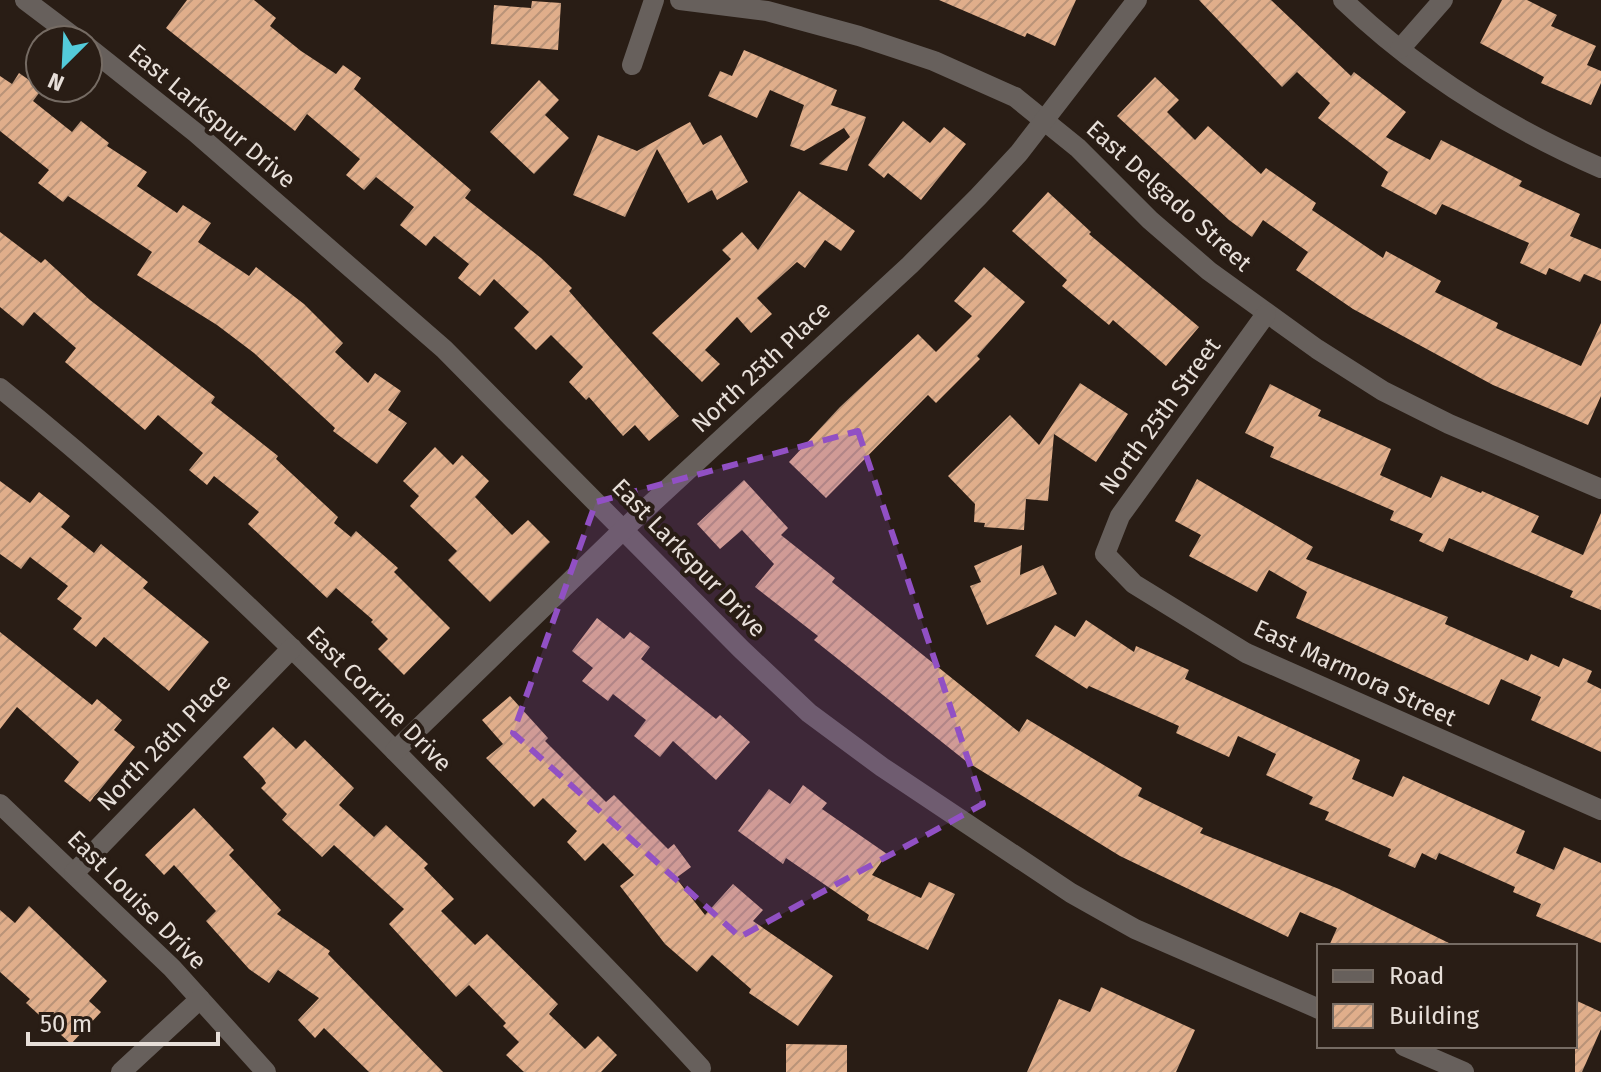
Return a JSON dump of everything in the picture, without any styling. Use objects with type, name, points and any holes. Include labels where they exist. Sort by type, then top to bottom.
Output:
[{"type":"street","points":[[25,0],[57,24]]},
{"type":"street","points":[[632,65],[654,0]]},
{"type":"street","name":"East Delgado Street","points":[[680,0],[767,11],[934,61],[1015,97],[1078,148],[1150,220],[1266,314],[1383,391],[1449,424],[1601,489]]},
{"type":"street","name":"North 25th Place","points":[[395,751],[625,528],[910,265],[978,197],[1044,121],[1137,0]]},
{"type":"street","points":[[1343,0],[1400,49],[1454,89],[1527,132],[1601,168]]},
{"type":"street","points":[[1400,49],[1443,0]]},
{"type":"street","name":"East Larkspur Drive","points":[[104,60],[196,133],[444,349],[625,528],[741,649],[809,713],[882,767],[1071,893],[1125,924],[1317,1008]]},
{"type":"street","name":"North 25th Street","points":[[1105,554],[1120,516],[1266,314]]},
{"type":"street","name":"East Corrine Drive","points":[[0,388],[87,457],[200,558],[395,751],[701,1068]]},
{"type":"street","name":"East Marmora Street","points":[[1105,554],[1134,584],[1246,653],[1601,810]]},
{"type":"street","name":"North 26th Place","points":[[74,873],[292,648]]},
{"type":"street","name":"East Louise Drive","points":[[0,804],[200,999],[266,1072]]},
{"type":"street","points":[[121,1072],[200,999]]},
{"type":"street","points":[[1409,1048],[1464,1072]]},
{"type":"highlighted area","points":[[858,431],[983,804],[740,937],[513,733],[596,502]]},
{"type":"building","points":[[187,0],[254,0],[276,18],[270,26],[301,51],[336,74],[343,65],[361,78],[354,89],[471,190],[465,198],[541,258],[572,288],[569,291],[679,416],[649,441],[635,425],[623,436],[589,397],[586,400],[569,382],[583,367],[551,335],[536,350],[514,328],[529,312],[494,279],[480,296],[458,278],[469,264],[434,236],[426,246],[400,225],[414,207],[376,177],[364,190],[346,175],[360,159],[307,114],[295,131],[166,28]]},
{"type":"building","points":[[939,0],[1076,0],[1055,46],[1027,33],[1025,37]]},
{"type":"building","points":[[1199,0],[1271,0],[1351,76],[1354,72],[1406,112],[1386,137],[1430,160],[1441,140],[1522,181],[1519,186],[1580,214],[1570,236],[1601,249],[1601,281],[1584,274],[1580,282],[1549,268],[1546,275],[1520,263],[1529,243],[1442,204],[1436,215],[1381,186],[1388,172],[1318,118],[1330,103],[1297,72],[1282,87]]},
{"type":"building","points":[[1502,0],[1527,0],[1557,15],[1551,26],[1596,46],[1587,65],[1601,71],[1601,83],[1591,105],[1541,83],[1544,77],[1480,43]]},
{"type":"building","points":[[532,1],[561,3],[558,50],[491,44],[494,5],[531,8]]},
{"type":"building","points":[[744,50],[837,90],[831,105],[866,117],[847,171],[819,164],[850,137],[844,128],[804,151],[790,146],[804,105],[770,90],[757,118],[708,96],[720,71],[732,76]]},
{"type":"building","points":[[19,73],[24,76],[24,104],[37,104],[72,132],[81,121],[109,143],[107,146],[147,172],[137,186],[177,213],[183,205],[211,223],[198,242],[249,276],[256,267],[304,304],[343,343],[335,352],[368,383],[375,373],[401,391],[388,410],[407,423],[377,464],[333,431],[335,428],[254,353],[217,325],[137,275],[152,252],[68,196],[63,202],[38,183],[49,170],[0,131],[0,76],[12,84]]},
{"type":"building","points":[[1155,77],[1179,100],[1167,112],[1195,140],[1208,126],[1261,174],[1266,168],[1316,203],[1312,210],[1383,258],[1386,251],[1441,281],[1435,292],[1498,323],[1496,328],[1581,366],[1601,323],[1601,396],[1588,425],[1493,385],[1353,309],[1296,270],[1308,252],[1263,220],[1252,237],[1229,220],[1117,116]]},
{"type":"building","points":[[539,80],[559,100],[545,115],[569,138],[534,174],[490,132]]},
{"type":"building","points":[[903,121],[930,143],[944,127],[966,144],[921,200],[888,173],[884,178],[868,165]]},
{"type":"building","points":[[690,122],[703,145],[721,135],[748,182],[717,200],[712,190],[688,203],[657,149],[625,217],[573,195],[598,135],[637,151]]},
{"type":"building","points":[[799,191],[855,231],[841,251],[825,240],[805,268],[797,262],[757,298],[772,314],[751,333],[737,317],[705,350],[720,364],[702,382],[652,333],[731,259],[722,250],[742,232],[758,250]]},
{"type":"building","points":[[1048,192],[1091,232],[1089,234],[1199,327],[1166,366],[1113,320],[1109,325],[1062,286],[1067,280],[1012,231]]},
{"type":"building","points":[[0,232],[41,263],[45,259],[90,300],[215,397],[211,403],[278,456],[276,459],[338,517],[334,523],[351,537],[356,531],[398,568],[394,572],[450,628],[404,675],[378,649],[388,639],[371,622],[373,620],[336,588],[327,598],[248,524],[259,512],[214,476],[207,485],[189,470],[203,453],[158,415],[145,430],[65,362],[76,348],[34,312],[23,326],[0,307]]},
{"type":"building","points":[[984,267],[1025,302],[977,356],[980,359],[936,403],[928,395],[826,498],[789,462],[840,407],[918,334],[936,352],[972,316],[954,301]]},
{"type":"building","points":[[1080,383],[1128,414],[1096,462],[1054,434],[1048,501],[1026,499],[1024,530],[984,527],[985,523],[974,522],[975,504],[948,476],[1010,415],[1039,445]]},
{"type":"building","points":[[1270,384],[1321,410],[1318,416],[1391,449],[1380,475],[1431,498],[1441,476],[1482,491],[1539,516],[1531,532],[1583,555],[1601,513],[1601,610],[1570,597],[1573,591],[1449,538],[1443,552],[1419,541],[1423,534],[1390,520],[1394,511],[1270,457],[1274,447],[1245,433]]},
{"type":"building","points":[[435,447],[453,465],[462,455],[489,481],[475,497],[512,535],[528,520],[550,542],[490,602],[448,560],[457,551],[410,506],[419,496],[403,481]]},
{"type":"building","points":[[1197,479],[1313,547],[1306,559],[1448,617],[1445,624],[1528,661],[1531,654],[1559,667],[1563,658],[1592,671],[1587,682],[1601,689],[1601,752],[1531,720],[1541,697],[1501,679],[1489,705],[1296,618],[1307,592],[1269,570],[1257,592],[1189,556],[1201,535],[1175,521]]},
{"type":"building","points":[[744,480],[788,528],[781,535],[835,578],[832,582],[1019,732],[1027,719],[1142,788],[1138,796],[1203,828],[1200,833],[1339,889],[1451,944],[1330,944],[1337,928],[1300,912],[1288,937],[1120,856],[967,762],[814,640],[818,636],[755,587],[774,564],[742,530],[720,549],[697,524]]},
{"type":"building","points":[[0,481],[30,503],[39,492],[70,516],[61,527],[94,553],[101,544],[148,582],[143,588],[209,642],[169,691],[104,637],[96,647],[73,629],[82,618],[57,599],[68,586],[30,557],[21,569],[0,554]]},
{"type":"building","points":[[1022,545],[1020,575],[1043,565],[1057,594],[987,625],[970,586],[981,582],[974,566]]},
{"type":"building","points":[[597,618],[624,639],[630,632],[650,647],[641,659],[716,719],[720,715],[750,742],[716,780],[673,741],[660,757],[634,736],[646,720],[613,694],[608,701],[582,681],[593,668],[572,651]]},
{"type":"building","points":[[1086,620],[1134,652],[1136,646],[1189,670],[1185,679],[1360,760],[1352,779],[1393,797],[1403,776],[1525,831],[1516,853],[1554,870],[1564,847],[1601,863],[1601,943],[1536,916],[1541,904],[1513,892],[1515,887],[1439,853],[1436,860],[1422,853],[1415,868],[1388,856],[1391,849],[1325,820],[1329,812],[1309,804],[1313,797],[1266,775],[1276,754],[1238,736],[1229,757],[1176,733],[1179,726],[1089,686],[1087,689],[1035,656],[1055,625],[1075,637]]},
{"type":"building","points":[[0,632],[92,705],[97,699],[122,720],[114,730],[135,747],[90,802],[64,781],[79,762],[17,707],[0,729]]},
{"type":"building","points":[[510,696],[548,738],[545,741],[606,802],[614,795],[668,849],[674,844],[691,867],[676,878],[705,915],[733,884],[763,910],[753,921],[833,976],[798,1026],[749,993],[751,989],[712,955],[697,972],[665,944],[620,886],[634,875],[603,843],[585,861],[567,842],[577,831],[543,798],[534,807],[486,758],[503,744],[482,720]]},
{"type":"building","points":[[273,727],[296,749],[305,740],[354,788],[339,805],[374,837],[386,825],[428,864],[424,868],[454,899],[441,911],[475,945],[487,934],[558,1004],[549,1014],[585,1049],[598,1036],[617,1055],[601,1072],[524,1072],[506,1055],[519,1042],[503,1026],[506,1023],[469,985],[456,997],[389,924],[404,909],[334,845],[322,857],[282,820],[287,814],[261,788],[266,783],[243,757]]},
{"type":"building","points":[[803,785],[827,803],[822,809],[887,854],[872,875],[921,898],[929,882],[955,894],[928,950],[867,920],[869,915],[786,858],[783,864],[738,831],[769,789],[790,804]]},
{"type":"building","points":[[194,808],[234,850],[229,855],[281,910],[277,914],[330,951],[328,954],[443,1072],[369,1072],[324,1028],[315,1038],[298,1020],[319,998],[278,970],[269,983],[249,969],[206,921],[216,911],[174,865],[164,875],[145,855]]},
{"type":"building","points":[[29,906],[107,981],[89,1001],[101,1012],[71,1044],[26,1003],[30,999],[0,972],[0,910],[15,923]]},
{"type":"building","points":[[1101,987],[1195,1030],[1176,1072],[1027,1072],[1059,999],[1090,1012]]},
{"type":"building","points":[[1577,1001],[1601,1012],[1601,1029],[1582,1072],[1575,1072]]},
{"type":"building","points":[[786,1044],[847,1045],[847,1072],[786,1072]]}]
